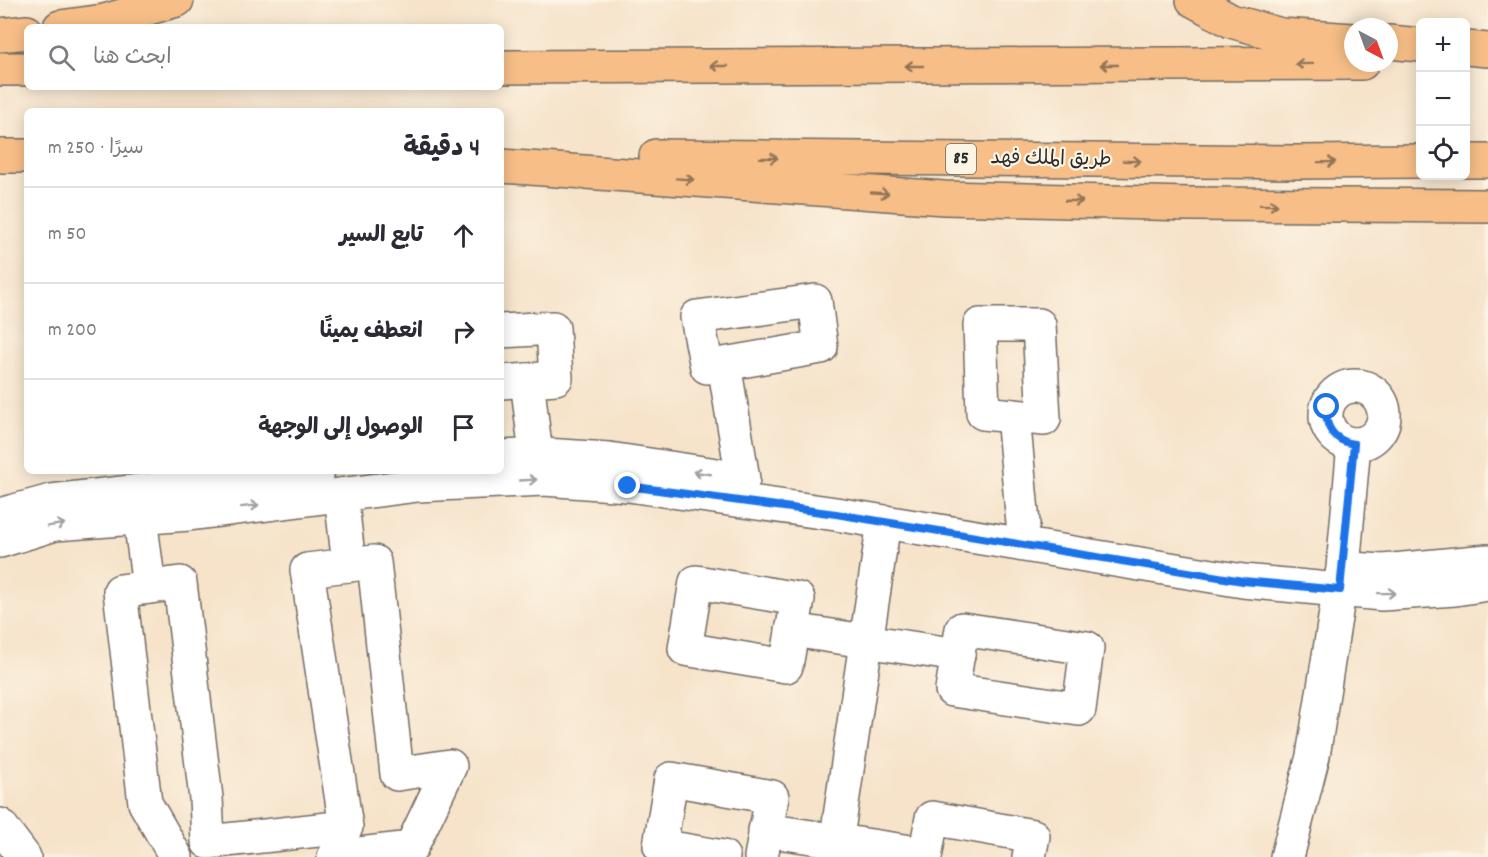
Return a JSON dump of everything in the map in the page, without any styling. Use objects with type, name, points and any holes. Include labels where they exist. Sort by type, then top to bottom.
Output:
[{"type":"highway","points":[[82,24],[104,21],[177,0]]},
{"type":"highway","points":[[1193,0],[1231,21],[1281,34],[1344,39]]},
{"type":"highway","points":[[0,35],[24,32]]},
{"type":"highway","points":[[1398,43],[1416,45]]},
{"type":"highway","points":[[1470,48],[1488,50]]},
{"type":"highway","points":[[1470,61],[1488,60]]},
{"type":"highway","points":[[1398,62],[1416,62]]},
{"type":"highway","points":[[504,67],[1344,63]]},
{"type":"highway","points":[[0,69],[24,69]]},
{"type":"highway","name":"طريق الملك فهد","points":[[504,155],[1416,161]]},
{"type":"highway","points":[[0,156],[24,156]]},
{"type":"highway","points":[[1470,161],[1488,160]]},
{"type":"highway","points":[[504,166],[944,198],[1190,204],[1488,206]]},
{"type":"street","points":[[504,331],[553,328],[556,378],[514,381],[536,455]]},
{"type":"street","points":[[724,364],[743,479]]},
{"type":"street","points":[[1013,416],[1023,523]]},
{"type":"street","points":[[1287,857],[1313,756],[1341,579],[1354,444]]},
{"type":"street","points":[[504,457],[536,455],[609,459],[743,479],[1263,561],[1341,579],[1382,594],[1455,589],[1488,584]]},
{"type":"street","points":[[0,515],[51,501],[140,493],[294,474]]},
{"type":"street","points":[[0,541],[140,493],[189,514],[418,485],[544,479],[628,486],[884,522],[1243,581],[1341,579],[1383,572],[1488,561]]},
{"type":"street","points":[[140,493],[149,587]]},
{"type":"street","points":[[341,495],[349,565]]},
{"type":"street","points":[[835,849],[884,522]]},
{"type":"street","points":[[176,857],[145,803],[120,591],[180,583],[206,798],[208,842],[346,827],[308,570],[374,562],[397,774],[450,766],[411,848],[334,857]]},
{"type":"street","points":[[792,630],[958,655]]},
{"type":"street","points":[[723,857],[660,846],[671,779],[772,797],[763,844],[925,855],[932,818],[1033,836],[1029,857]]},
{"type":"street","points":[[0,825],[24,857]]},
{"type":"route","points":[[628,486],[836,514],[1243,581],[1340,590],[1354,444],[1344,442],[1333,434],[1328,426],[1327,407]]}]
